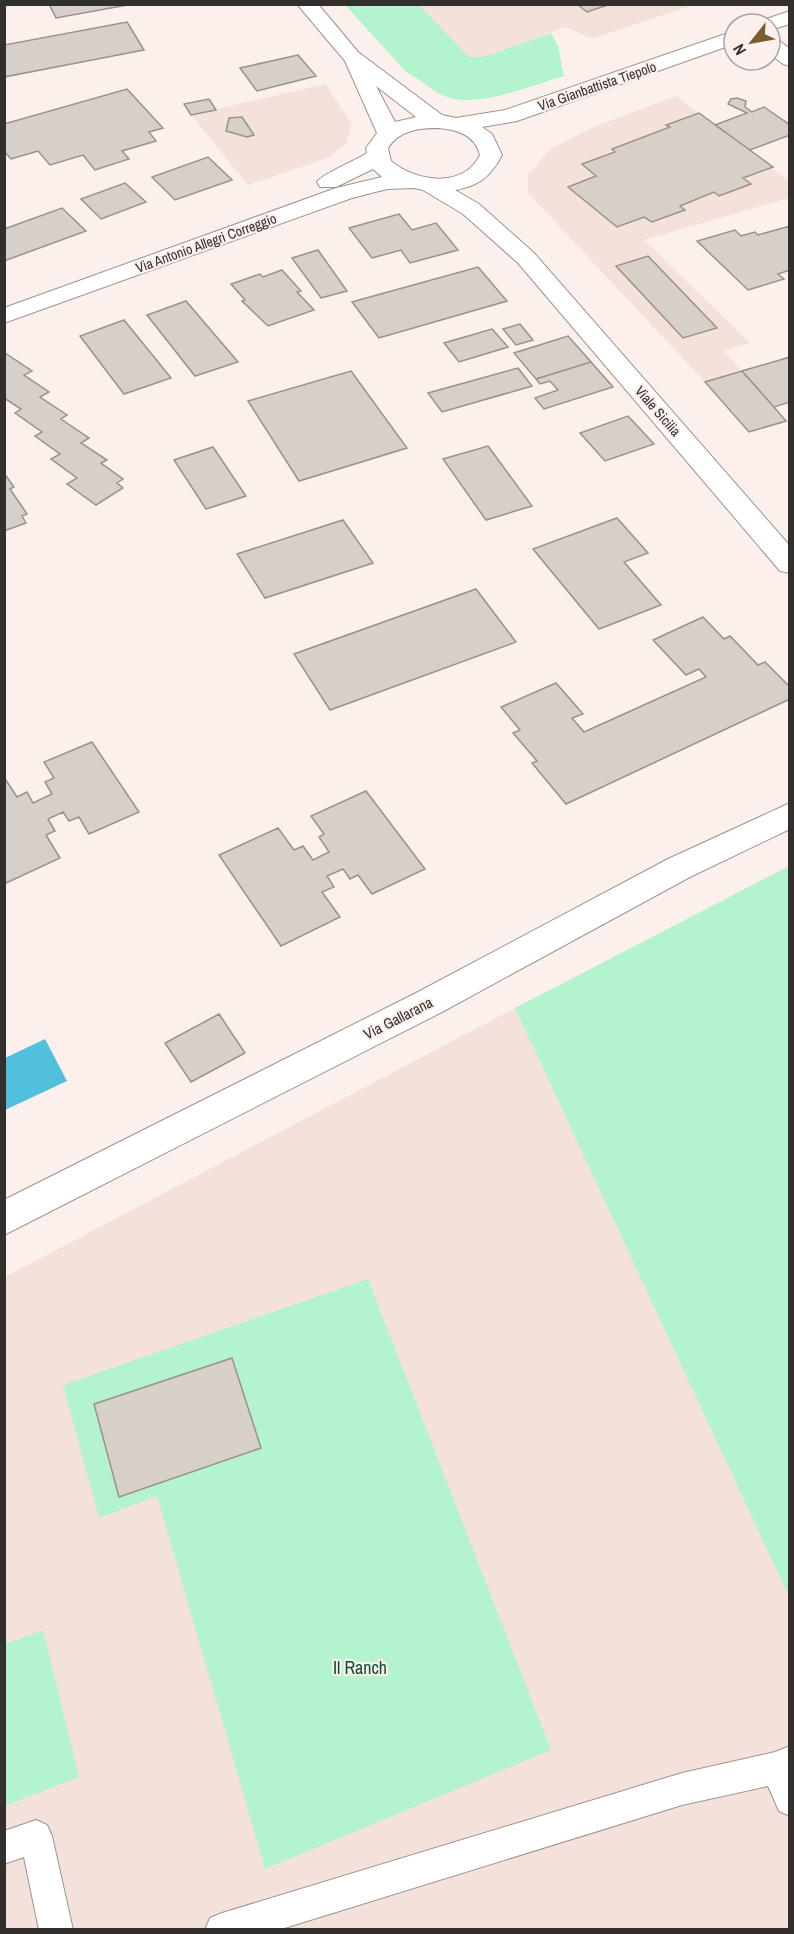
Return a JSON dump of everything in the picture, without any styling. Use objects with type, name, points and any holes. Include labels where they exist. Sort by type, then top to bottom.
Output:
[{"type":"street","points":[[308,4],[351,56],[411,104],[447,123],[471,129],[498,150]]},
{"type":"street","name":"Via Gianbattista Tiepolo","points":[[388,134],[409,124],[447,123],[509,116],[722,41]]},
{"type":"street","points":[[351,56],[364,87],[383,119],[388,134],[379,144],[377,156]]},
{"type":"street","name":"Via Gianbattista Tiepolo","points":[[421,183],[463,181],[498,150],[722,58]]},
{"type":"street","name":"Viale Sicilia","points":[[498,150],[482,180],[487,196],[526,258]]},
{"type":"street","name":"Viale Sicilia","points":[[377,156],[389,172],[421,183],[471,209],[526,258],[789,564]]},
{"type":"street","name":"Via Antonio Allegri Correggio","points":[[4,296],[334,180],[377,156]]},
{"type":"street","name":"Via Antonio Allegri Correggio","points":[[4,316],[344,192],[387,182],[421,183]]},
{"type":"street","name":"Via Gallarana","points":[[4,1219],[430,1002],[679,868],[789,815]]},
{"type":"lane","points":[[243,1926],[682,1789],[783,1765],[789,1800]]},
{"type":"lane","points":[[4,1848],[36,1836],[56,1929]]},
{"type":"shaded area","points":[[419,5],[694,5],[592,39],[566,27],[483,57],[468,57]]},
{"type":"shaded area","points":[[325,84],[352,124],[346,144],[328,158],[248,185],[191,115]]},
{"type":"shaded area","points":[[676,96],[789,181],[789,198],[644,240],[750,343],[724,351],[786,421],[749,432],[528,193],[528,175],[549,150],[591,128]]},
{"type":"shaded area","points":[[515,1008],[789,1597],[789,1929],[5,1930],[5,1277]]},
{"type":"green space","points":[[345,5],[419,5],[469,57],[483,57],[551,33],[558,46],[564,76],[486,98],[455,99],[442,95],[407,73]]},
{"type":"green space","points":[[789,866],[789,1597],[515,1008]]},
{"type":"green space","name":"Il Ranch","points":[[368,1279],[551,1750],[265,1869],[157,1496],[99,1518],[63,1385]]},
{"type":"green space","points":[[43,1630],[79,1777],[5,1806],[5,1644]]},
{"type":"water","points":[[45,1039],[67,1081],[5,1110],[5,1058]]},
{"type":"building","points":[[49,4],[133,4],[56,18]]},
{"type":"building","points":[[577,4],[611,4],[587,12]]},
{"type":"building","points":[[127,22],[144,50],[4,77],[4,45]]},
{"type":"building","points":[[298,55],[316,76],[257,91],[240,68]]},
{"type":"building","points":[[127,89],[163,128],[149,132],[156,141],[122,151],[129,159],[95,170],[83,155],[50,165],[38,151],[11,159],[4,151],[4,124]]},
{"type":"building","points":[[209,99],[216,110],[191,115],[184,104]]},
{"type":"building","points":[[731,99],[746,101],[745,107],[752,112],[764,107],[790,125],[790,135],[750,150],[715,125],[747,113],[728,104]]},
{"type":"building","points":[[699,113],[773,167],[743,178],[751,184],[719,196],[714,192],[680,206],[685,210],[652,222],[644,217],[617,227],[568,187],[596,176],[582,164],[615,152],[612,149],[670,127],[666,125]]},
{"type":"building","points":[[242,117],[254,135],[247,137],[226,131],[229,118]]},
{"type":"building","points":[[208,157],[232,180],[175,200],[152,177]]},
{"type":"building","points":[[125,183],[146,202],[101,219],[81,199]]},
{"type":"building","points":[[62,208],[86,231],[4,261],[4,229]]},
{"type":"building","points":[[399,214],[412,230],[436,223],[458,250],[410,263],[401,250],[372,258],[349,228]]},
{"type":"building","points":[[790,226],[790,270],[778,274],[784,279],[748,290],[697,241],[735,230],[741,236],[755,232],[758,235]]},
{"type":"building","points":[[318,250],[347,291],[321,298],[292,258]]},
{"type":"building","points":[[648,256],[717,328],[683,338],[616,266]]},
{"type":"building","points":[[478,267],[507,301],[379,338],[352,302]]},
{"type":"building","points":[[282,270],[301,291],[297,292],[314,310],[268,326],[242,301],[245,300],[231,284],[260,274],[263,277]]},
{"type":"building","points":[[186,301],[238,362],[195,376],[147,315]]},
{"type":"building","points":[[124,320],[171,378],[124,394],[80,336]]},
{"type":"building","points":[[520,324],[533,340],[516,345],[503,329]]},
{"type":"building","points":[[492,329],[508,347],[459,362],[444,343]]},
{"type":"building","points":[[568,336],[591,362],[536,379],[514,353]]},
{"type":"building","points":[[5,353],[32,371],[24,375],[49,392],[40,397],[67,415],[61,419],[89,438],[81,443],[107,460],[101,463],[123,479],[117,483],[123,488],[96,505],[67,484],[77,478],[51,459],[60,454],[35,436],[42,432],[15,413],[21,409],[4,398]]},
{"type":"building","points":[[790,357],[790,402],[774,407],[742,371]]},
{"type":"building","points":[[591,362],[613,387],[544,409],[535,398],[558,390],[550,381],[540,384],[536,379]]},
{"type":"building","points":[[518,368],[532,386],[442,412],[428,393]]},
{"type":"building","points":[[351,371],[407,448],[299,481],[248,401]]},
{"type":"building","points":[[742,371],[786,421],[749,432],[705,382]]},
{"type":"building","points":[[628,416],[654,444],[605,461],[580,433]]},
{"type":"building","points":[[488,446],[532,506],[486,520],[443,459]]},
{"type":"building","points":[[213,447],[246,496],[206,509],[174,460]]},
{"type":"building","points":[[4,473],[14,487],[10,489],[27,514],[22,516],[26,523],[4,531]]},
{"type":"building","points":[[617,518],[648,553],[624,562],[661,605],[599,629],[533,549]]},
{"type":"building","points":[[343,520],[373,563],[265,598],[237,554]]},
{"type":"building","points":[[476,589],[516,642],[330,710],[294,654]]},
{"type":"building","points":[[703,617],[724,639],[730,636],[758,665],[765,662],[790,687],[790,699],[566,804],[532,763],[537,761],[513,733],[520,730],[501,707],[556,683],[583,714],[572,718],[584,732],[706,677],[699,669],[686,675],[653,640]]},
{"type":"building","points":[[92,742],[139,812],[89,834],[79,817],[69,821],[63,812],[48,819],[55,831],[46,835],[60,858],[4,884],[4,777],[17,797],[27,792],[33,803],[52,794],[45,782],[54,778],[44,762]]},
{"type":"building","points":[[366,791],[425,869],[372,894],[358,875],[350,879],[343,869],[327,876],[334,887],[322,892],[340,917],[281,946],[219,855],[278,828],[294,850],[303,846],[313,860],[329,852],[319,837],[324,834],[311,816]]},
{"type":"building","points":[[219,1014],[245,1053],[191,1082],[165,1043]]},
{"type":"building","points":[[232,1358],[261,1448],[119,1497],[94,1404]]}]
